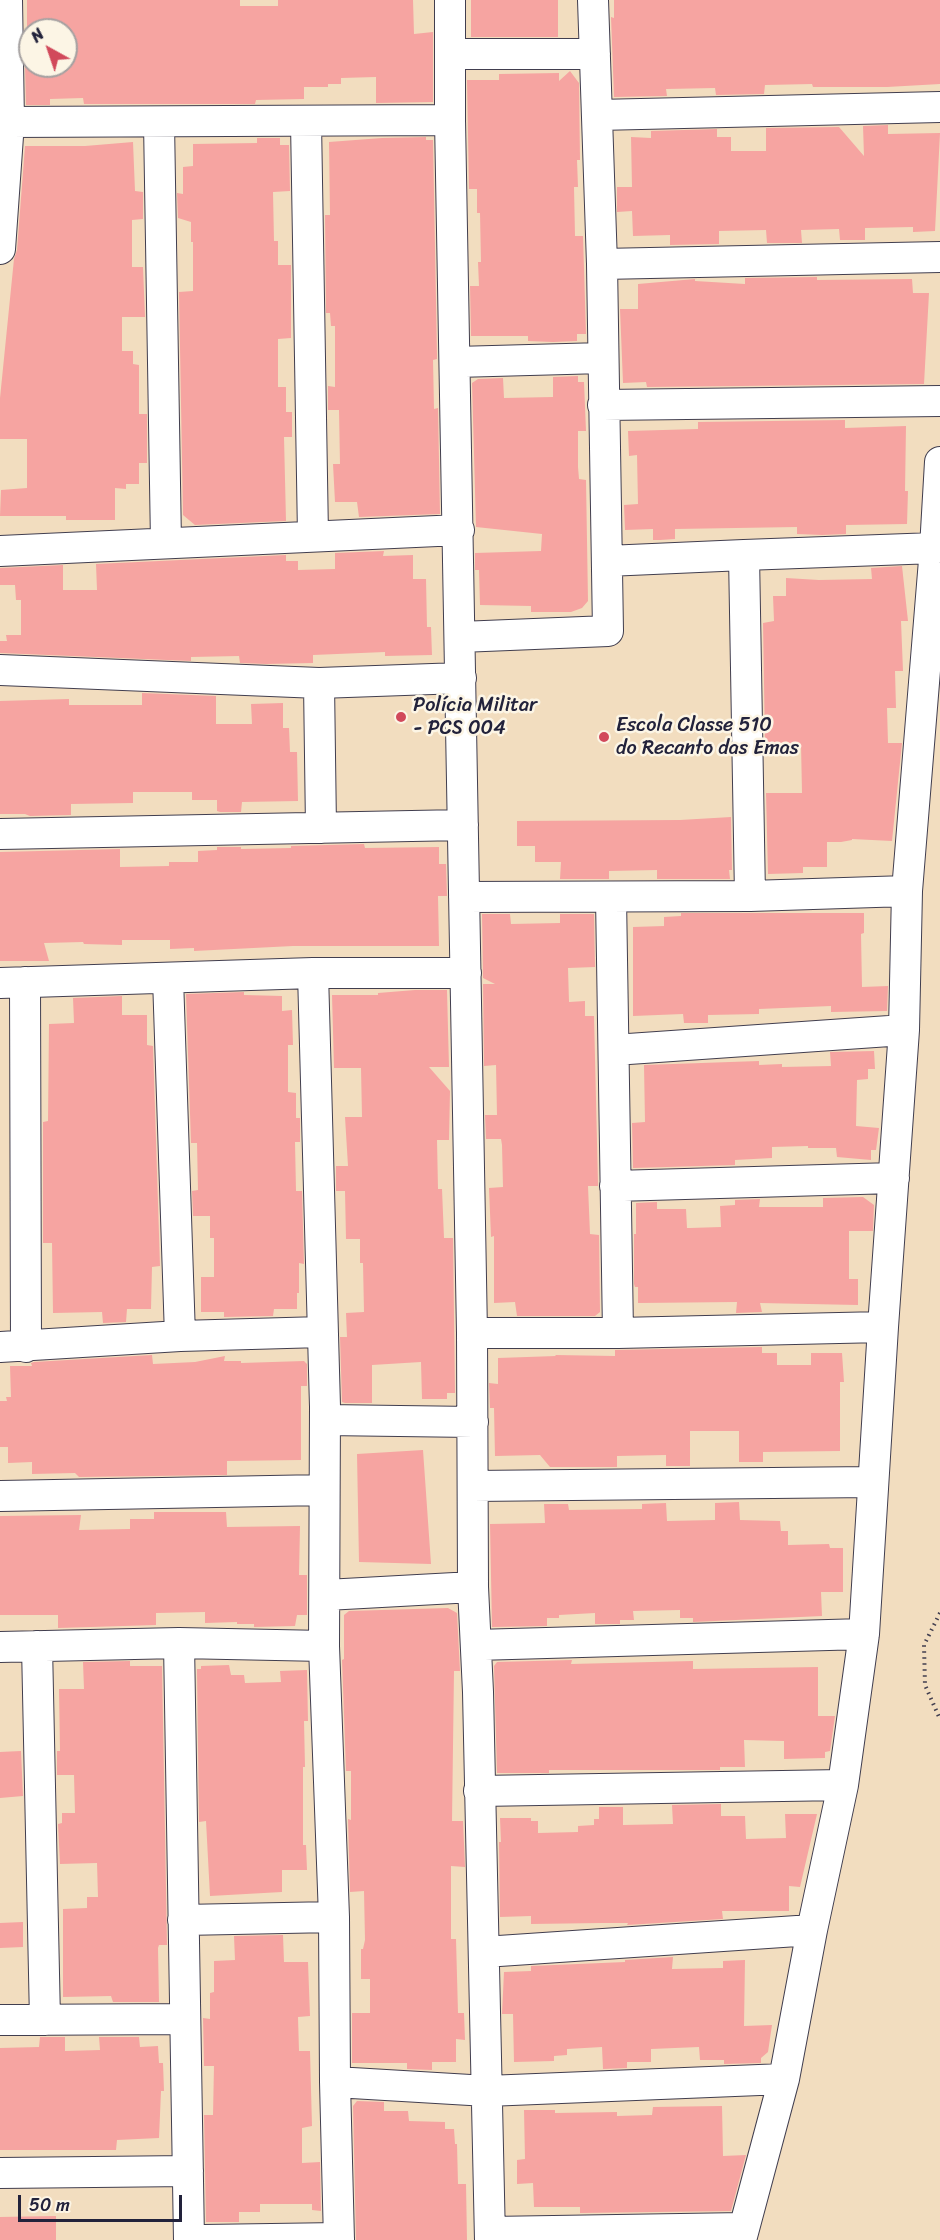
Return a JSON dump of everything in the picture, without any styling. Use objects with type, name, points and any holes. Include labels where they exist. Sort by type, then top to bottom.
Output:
[{"type":"street","points":[[0,249],[9,122],[7,0]]},
{"type":"street","points":[[450,0],[450,120],[472,1333],[473,1587],[490,2236],[742,2234],[784,2079],[812,1930],[843,1785],[864,1634],[872,1482],[904,1030],[907,891],[939,508],[940,462]]},
{"type":"street","points":[[460,638],[608,631],[602,264],[593,0]]},
{"type":"street","points":[[451,54],[595,54]]},
{"type":"street","points":[[598,115],[940,107]]},
{"type":"street","points":[[9,122],[450,120]]},
{"type":"street","points":[[159,122],[165,543]]},
{"type":"street","points":[[306,122],[313,536]]},
{"type":"street","points":[[602,264],[940,257]]},
{"type":"street","points":[[456,362],[603,358]]},
{"type":"street","points":[[603,405],[940,401]]},
{"type":"street","points":[[0,551],[459,530]]},
{"type":"street","points":[[607,561],[935,548]]},
{"type":"street","points":[[744,555],[750,896]]},
{"type":"street","points":[[0,670],[319,683],[461,678]]},
{"type":"street","points":[[319,683],[321,828]]},
{"type":"street","points":[[0,834],[464,825]]},
{"type":"street","points":[[464,897],[750,896],[907,891]]},
{"type":"street","points":[[611,897],[618,1333]]},
{"type":"street","points":[[322,1332],[180,1336],[13,1347],[12,983],[313,973],[466,972]]},
{"type":"street","points":[[204,2240],[339,2239],[333,1917],[324,1646],[326,1420],[313,973]]},
{"type":"street","points":[[168,978],[180,1336]]},
{"type":"street","points":[[614,1050],[904,1030]]},
{"type":"street","points":[[615,1186],[894,1178]]},
{"type":"street","points":[[472,1333],[618,1333],[883,1327]]},
{"type":"street","points":[[326,1420],[473,1422]]},
{"type":"street","points":[[473,1486],[872,1482]]},
{"type":"street","points":[[0,1496],[324,1490]]},
{"type":"street","points":[[326,1595],[473,1587]]},
{"type":"street","points":[[476,1646],[864,1634]]},
{"type":"street","points":[[0,1647],[179,1643],[324,1646]]},
{"type":"street","points":[[179,1643],[189,2240]]},
{"type":"street","points":[[37,1646],[45,2020]]},
{"type":"street","points":[[479,1791],[843,1785]]},
{"type":"street","points":[[183,1920],[333,1917]]},
{"type":"street","points":[[484,1952],[812,1930]]},
{"type":"street","points":[[0,2020],[185,2019]]},
{"type":"street","points":[[335,2082],[487,2091],[784,2079]]},
{"type":"street","points":[[0,2173],[188,2171]]},
{"type":"path","points":[[940,1613],[924,1645],[925,1685],[940,1719]]},
{"type":"building","points":[[27,0],[240,0],[240,6],[278,6],[278,0],[413,0],[414,34],[433,32],[433,102],[376,103],[376,77],[341,78],[341,84],[328,84],[328,87],[304,87],[304,99],[256,100],[255,104],[84,104],[83,98],[50,99],[50,105],[26,105],[25,78],[78,78],[78,18],[27,18]]},
{"type":"building","points":[[471,0],[558,0],[558,37],[471,37]]},
{"type":"building","points":[[614,0],[940,0],[940,84],[887,87],[765,85],[764,94],[716,95],[715,88],[666,89],[667,96],[614,97],[611,17],[614,18]]},
{"type":"building","points":[[570,71],[579,83],[580,160],[577,160],[578,187],[574,187],[575,236],[583,236],[586,334],[577,334],[577,341],[553,342],[528,341],[528,336],[471,336],[470,286],[479,286],[478,262],[481,262],[477,189],[469,189],[467,80],[499,80],[499,74],[559,73],[559,81]]},
{"type":"building","points":[[888,125],[888,134],[940,133],[935,231],[913,232],[913,227],[865,228],[865,240],[840,240],[839,229],[801,230],[802,243],[767,243],[766,230],[719,231],[719,244],[670,245],[670,235],[633,236],[632,211],[617,212],[617,187],[632,187],[631,137],[651,138],[651,131],[717,129],[717,137],[731,137],[731,151],[766,151],[766,128],[839,127],[864,156],[863,126]]},
{"type":"building","points":[[426,137],[426,140],[433,140],[437,359],[433,360],[434,409],[438,408],[440,514],[359,517],[357,502],[335,502],[333,464],[340,464],[339,410],[328,410],[328,386],[335,387],[335,326],[331,326],[330,313],[326,313],[325,215],[330,215],[329,142]]},
{"type":"building","points":[[257,138],[280,138],[280,145],[289,145],[290,191],[273,192],[274,241],[278,241],[278,265],[291,265],[291,338],[278,339],[278,387],[286,387],[286,412],[292,412],[292,437],[284,437],[286,521],[195,525],[183,515],[179,292],[193,291],[193,242],[191,242],[191,222],[178,218],[177,193],[183,194],[183,167],[193,166],[193,144],[257,143]]},
{"type":"building","points":[[133,142],[135,191],[143,192],[143,219],[132,220],[132,267],[143,267],[145,317],[122,317],[122,351],[133,351],[133,364],[139,365],[139,414],[147,414],[147,463],[139,463],[139,484],[126,484],[126,489],[115,488],[115,520],[66,520],[66,516],[0,516],[1,490],[27,488],[27,439],[0,439],[0,398],[14,259],[17,250],[25,146],[85,146]]},
{"type":"building","points":[[817,277],[817,280],[912,279],[913,293],[929,293],[924,384],[647,387],[646,382],[623,383],[620,309],[638,309],[638,284],[695,279],[695,281],[745,284],[745,278]]},
{"type":"building","points":[[578,376],[578,382],[584,382],[586,431],[578,431],[578,467],[579,479],[586,480],[588,601],[582,608],[571,612],[531,612],[531,606],[480,605],[479,570],[475,570],[475,553],[541,551],[542,534],[476,527],[472,383],[478,379],[503,378],[504,398],[553,397],[553,377]]},
{"type":"building","points":[[845,420],[845,428],[906,426],[907,524],[846,525],[846,534],[822,535],[797,534],[797,527],[675,529],[675,539],[660,540],[653,540],[653,529],[625,530],[624,505],[638,504],[637,455],[629,456],[628,431],[698,429],[698,422]]},
{"type":"building","points":[[384,551],[383,556],[413,555],[413,579],[426,579],[427,627],[431,627],[432,655],[385,656],[385,652],[313,655],[313,663],[266,664],[240,663],[239,656],[191,657],[191,661],[0,653],[0,641],[7,641],[6,635],[21,635],[21,600],[16,600],[15,585],[0,585],[0,568],[63,565],[63,590],[97,590],[96,564],[286,555],[286,561],[298,561],[298,570],[335,569],[335,553]]},
{"type":"building","points":[[902,566],[908,621],[901,621],[903,671],[895,671],[896,708],[887,708],[888,743],[902,743],[892,841],[852,839],[827,842],[827,867],[803,867],[803,873],[768,874],[766,793],[802,793],[801,744],[765,745],[763,623],[774,621],[773,596],[786,596],[786,578],[872,579],[871,568]]},
{"type":"building","points":[[142,693],[216,696],[216,724],[252,724],[251,704],[283,703],[283,728],[289,728],[290,752],[297,752],[298,801],[242,802],[241,812],[220,812],[217,811],[217,800],[192,800],[192,792],[133,792],[133,803],[71,804],[71,815],[0,814],[0,701],[69,699],[69,705],[142,705]]},
{"type":"building","points":[[731,817],[732,870],[729,870],[730,879],[657,879],[657,870],[609,871],[609,879],[560,879],[561,862],[535,862],[535,846],[517,846],[517,821],[680,820]]},
{"type":"building","points":[[364,844],[365,848],[439,847],[439,864],[446,864],[447,896],[438,896],[439,946],[293,946],[194,951],[194,948],[170,949],[170,940],[122,940],[122,945],[84,944],[83,942],[44,943],[49,961],[0,961],[0,852],[120,849],[120,867],[169,866],[169,862],[198,862],[198,851],[217,850],[217,847],[291,848],[291,846]]},
{"type":"building","points":[[681,913],[864,913],[864,933],[861,934],[862,987],[888,986],[887,1011],[831,1012],[831,1006],[759,1009],[759,1014],[708,1015],[708,1023],[684,1023],[683,1014],[633,1016],[633,927],[664,926],[664,917],[681,916]]},
{"type":"building","points":[[482,914],[510,914],[511,924],[560,923],[560,914],[594,914],[595,967],[568,968],[569,1002],[585,1001],[585,1016],[594,1016],[598,1186],[588,1186],[590,1234],[599,1235],[600,1312],[595,1316],[517,1316],[515,1302],[494,1303],[494,1236],[491,1237],[489,1188],[503,1187],[502,1145],[501,1139],[486,1139],[485,1115],[497,1115],[496,1065],[484,1066],[483,984],[495,984],[483,978]]},
{"type":"building","points":[[447,990],[449,1067],[429,1067],[450,1091],[449,1140],[437,1140],[438,1189],[442,1189],[444,1238],[453,1238],[455,1393],[447,1393],[447,1399],[422,1399],[421,1362],[372,1365],[372,1403],[345,1403],[342,1402],[340,1337],[347,1337],[346,1313],[364,1312],[363,1263],[360,1263],[360,1239],[346,1239],[345,1191],[336,1191],[336,1166],[348,1166],[345,1117],[362,1117],[361,1068],[334,1068],[332,995],[378,995],[378,993]]},
{"type":"building","points":[[244,992],[244,995],[282,996],[282,1011],[292,1010],[293,1045],[288,1045],[288,1092],[296,1093],[296,1118],[300,1118],[300,1142],[295,1142],[296,1191],[302,1191],[304,1264],[299,1263],[297,1309],[274,1309],[273,1316],[224,1317],[224,1312],[201,1312],[201,1277],[214,1277],[214,1238],[210,1238],[210,1216],[193,1216],[192,1191],[198,1190],[197,1143],[191,1143],[186,994]]},
{"type":"building","points":[[122,996],[122,1015],[147,1015],[147,1045],[153,1046],[160,1266],[152,1267],[151,1309],[127,1309],[126,1322],[103,1323],[102,1312],[53,1313],[52,1243],[43,1243],[43,1122],[48,1121],[49,1024],[74,1023],[73,998]]},
{"type":"building","points":[[874,1051],[875,1069],[868,1069],[868,1079],[857,1080],[856,1126],[879,1128],[876,1150],[871,1150],[871,1160],[837,1157],[836,1148],[772,1147],[772,1158],[735,1160],[735,1165],[633,1168],[632,1123],[645,1122],[644,1065],[759,1061],[759,1065],[782,1064],[782,1067],[831,1066],[830,1052]]},
{"type":"building","points":[[863,1197],[874,1205],[873,1231],[849,1231],[849,1279],[858,1279],[858,1305],[760,1303],[762,1312],[736,1313],[737,1302],[638,1303],[638,1287],[634,1284],[636,1203],[657,1202],[657,1209],[686,1209],[687,1228],[690,1228],[721,1227],[720,1206],[735,1205],[735,1200],[760,1199],[759,1207],[823,1207],[823,1198]]},
{"type":"building","points":[[762,1347],[762,1353],[777,1353],[777,1365],[811,1365],[811,1353],[842,1353],[844,1382],[840,1382],[840,1451],[763,1452],[763,1462],[739,1462],[739,1431],[690,1431],[690,1466],[666,1466],[666,1455],[617,1456],[617,1467],[550,1467],[540,1455],[495,1456],[494,1408],[490,1408],[489,1383],[498,1384],[498,1358],[555,1355],[615,1356],[615,1350]]},
{"type":"building","points":[[152,1355],[153,1364],[195,1362],[225,1356],[224,1361],[241,1361],[241,1363],[304,1361],[307,1364],[307,1386],[301,1386],[301,1460],[227,1461],[227,1475],[79,1477],[75,1473],[32,1474],[32,1462],[8,1463],[8,1447],[0,1447],[0,1401],[7,1401],[6,1397],[11,1397],[10,1366],[32,1366],[31,1363],[34,1362]]},
{"type":"building","points":[[423,1450],[431,1564],[359,1562],[357,1454]]},
{"type":"building","points":[[739,1502],[740,1520],[780,1521],[781,1531],[788,1531],[788,1545],[829,1544],[830,1548],[843,1548],[843,1592],[821,1592],[822,1616],[693,1622],[693,1618],[680,1618],[680,1610],[633,1611],[634,1620],[620,1620],[620,1624],[595,1624],[595,1613],[547,1618],[547,1626],[492,1627],[490,1524],[545,1523],[544,1504],[568,1504],[569,1510],[642,1509],[642,1504],[666,1503],[667,1521],[715,1520],[715,1503]]},
{"type":"building","points":[[154,1512],[226,1512],[227,1527],[300,1526],[299,1575],[307,1575],[307,1615],[297,1615],[295,1626],[254,1627],[254,1624],[237,1624],[237,1622],[205,1623],[205,1612],[156,1613],[156,1625],[58,1628],[58,1615],[0,1615],[0,1516],[81,1515],[79,1530],[130,1529],[130,1519],[154,1519]]},
{"type":"building","points":[[448,1608],[457,1613],[460,1671],[454,1671],[452,1821],[463,1821],[465,1867],[451,1866],[451,1939],[456,1939],[458,2013],[464,2013],[465,2040],[456,2039],[456,2062],[432,2062],[432,2070],[407,2069],[407,2063],[352,2063],[352,2013],[370,2013],[370,1979],[361,1979],[361,1949],[363,1949],[365,1940],[364,1891],[350,1892],[348,1819],[351,1820],[351,1771],[346,1771],[342,1660],[344,1659],[344,1615],[349,1611]]},
{"type":"building","points":[[572,1660],[571,1664],[693,1661],[693,1669],[818,1667],[818,1716],[835,1716],[830,1751],[825,1752],[825,1758],[784,1759],[784,1741],[744,1740],[745,1767],[720,1767],[720,1770],[549,1770],[549,1773],[497,1773],[494,1666],[497,1662]]},
{"type":"building","points":[[130,1661],[130,1666],[162,1666],[167,1945],[159,1945],[158,1948],[159,2002],[113,2002],[111,1996],[63,1997],[63,1909],[87,1908],[87,1897],[98,1897],[97,1863],[60,1864],[58,1824],[62,1823],[62,1813],[75,1813],[74,1775],[57,1775],[57,1751],[60,1751],[59,1689],[84,1689],[83,1662]]},
{"type":"building","points":[[229,1665],[231,1675],[244,1675],[245,1683],[281,1682],[280,1671],[307,1670],[308,1721],[304,1721],[303,1845],[306,1845],[307,1870],[282,1870],[282,1892],[210,1896],[206,1821],[199,1822],[197,1669],[201,1669],[201,1666]]},
{"type":"building","points":[[21,1751],[23,1796],[0,1798],[0,1752]]},
{"type":"building","points":[[721,1804],[721,1816],[745,1816],[746,1839],[786,1838],[785,1814],[817,1814],[800,1887],[789,1886],[789,1911],[722,1911],[723,1919],[627,1925],[628,1923],[531,1924],[531,1916],[500,1917],[500,1818],[531,1818],[531,1821],[538,1821],[538,1833],[578,1832],[578,1826],[594,1825],[594,1819],[599,1819],[599,1807],[623,1807],[623,1825],[673,1824],[672,1805]]},
{"type":"building","points":[[23,1922],[23,1947],[0,1948],[0,1923]]},
{"type":"building","points":[[283,1935],[284,1962],[308,1962],[310,2016],[298,2017],[299,2051],[310,2051],[312,2126],[302,2128],[302,2163],[320,2162],[321,2211],[312,2210],[312,2204],[260,2204],[260,2212],[239,2212],[239,2222],[206,2222],[204,2115],[213,2115],[214,2066],[204,2066],[203,2018],[210,2019],[210,1993],[214,1992],[214,1961],[235,1960],[234,1936]]},
{"type":"building","points":[[673,1957],[672,1969],[723,1968],[723,1961],[745,1960],[744,2026],[772,2025],[768,2052],[761,2058],[761,2063],[724,2064],[724,2060],[700,2060],[699,2047],[651,2049],[651,2062],[627,2062],[627,2068],[603,2069],[602,2047],[567,2049],[567,2055],[554,2056],[554,2061],[514,2062],[513,2014],[502,2014],[504,1972],[531,1971],[531,1966],[625,1962],[625,1960]]},
{"type":"building","points":[[40,2037],[65,2037],[65,2051],[100,2050],[99,2037],[139,2037],[140,2047],[158,2046],[159,2063],[163,2063],[164,2091],[161,2091],[159,2138],[117,2140],[116,2150],[0,2150],[0,2048],[39,2047]]},
{"type":"building","points":[[357,2101],[384,2102],[384,2111],[408,2111],[409,2121],[445,2122],[445,2129],[454,2129],[455,2144],[457,2144],[458,2184],[466,2184],[467,2240],[356,2240],[353,2106]]},
{"type":"building","points":[[722,2106],[723,2156],[746,2155],[731,2211],[580,2213],[580,2207],[534,2207],[533,2183],[517,2184],[517,2160],[525,2159],[524,2110],[555,2110],[555,2113],[617,2112],[617,2116],[652,2115],[653,2107]]},
{"type":"building","points":[[56,2216],[56,2240],[0,2240],[0,2217]]},
{"type":"place","name":"Polícia Militar - PCS 004","points":[[401,717]]},
{"type":"place","name":"Escola Classe 510 do Recanto das Emas","points":[[604,737]]}]
